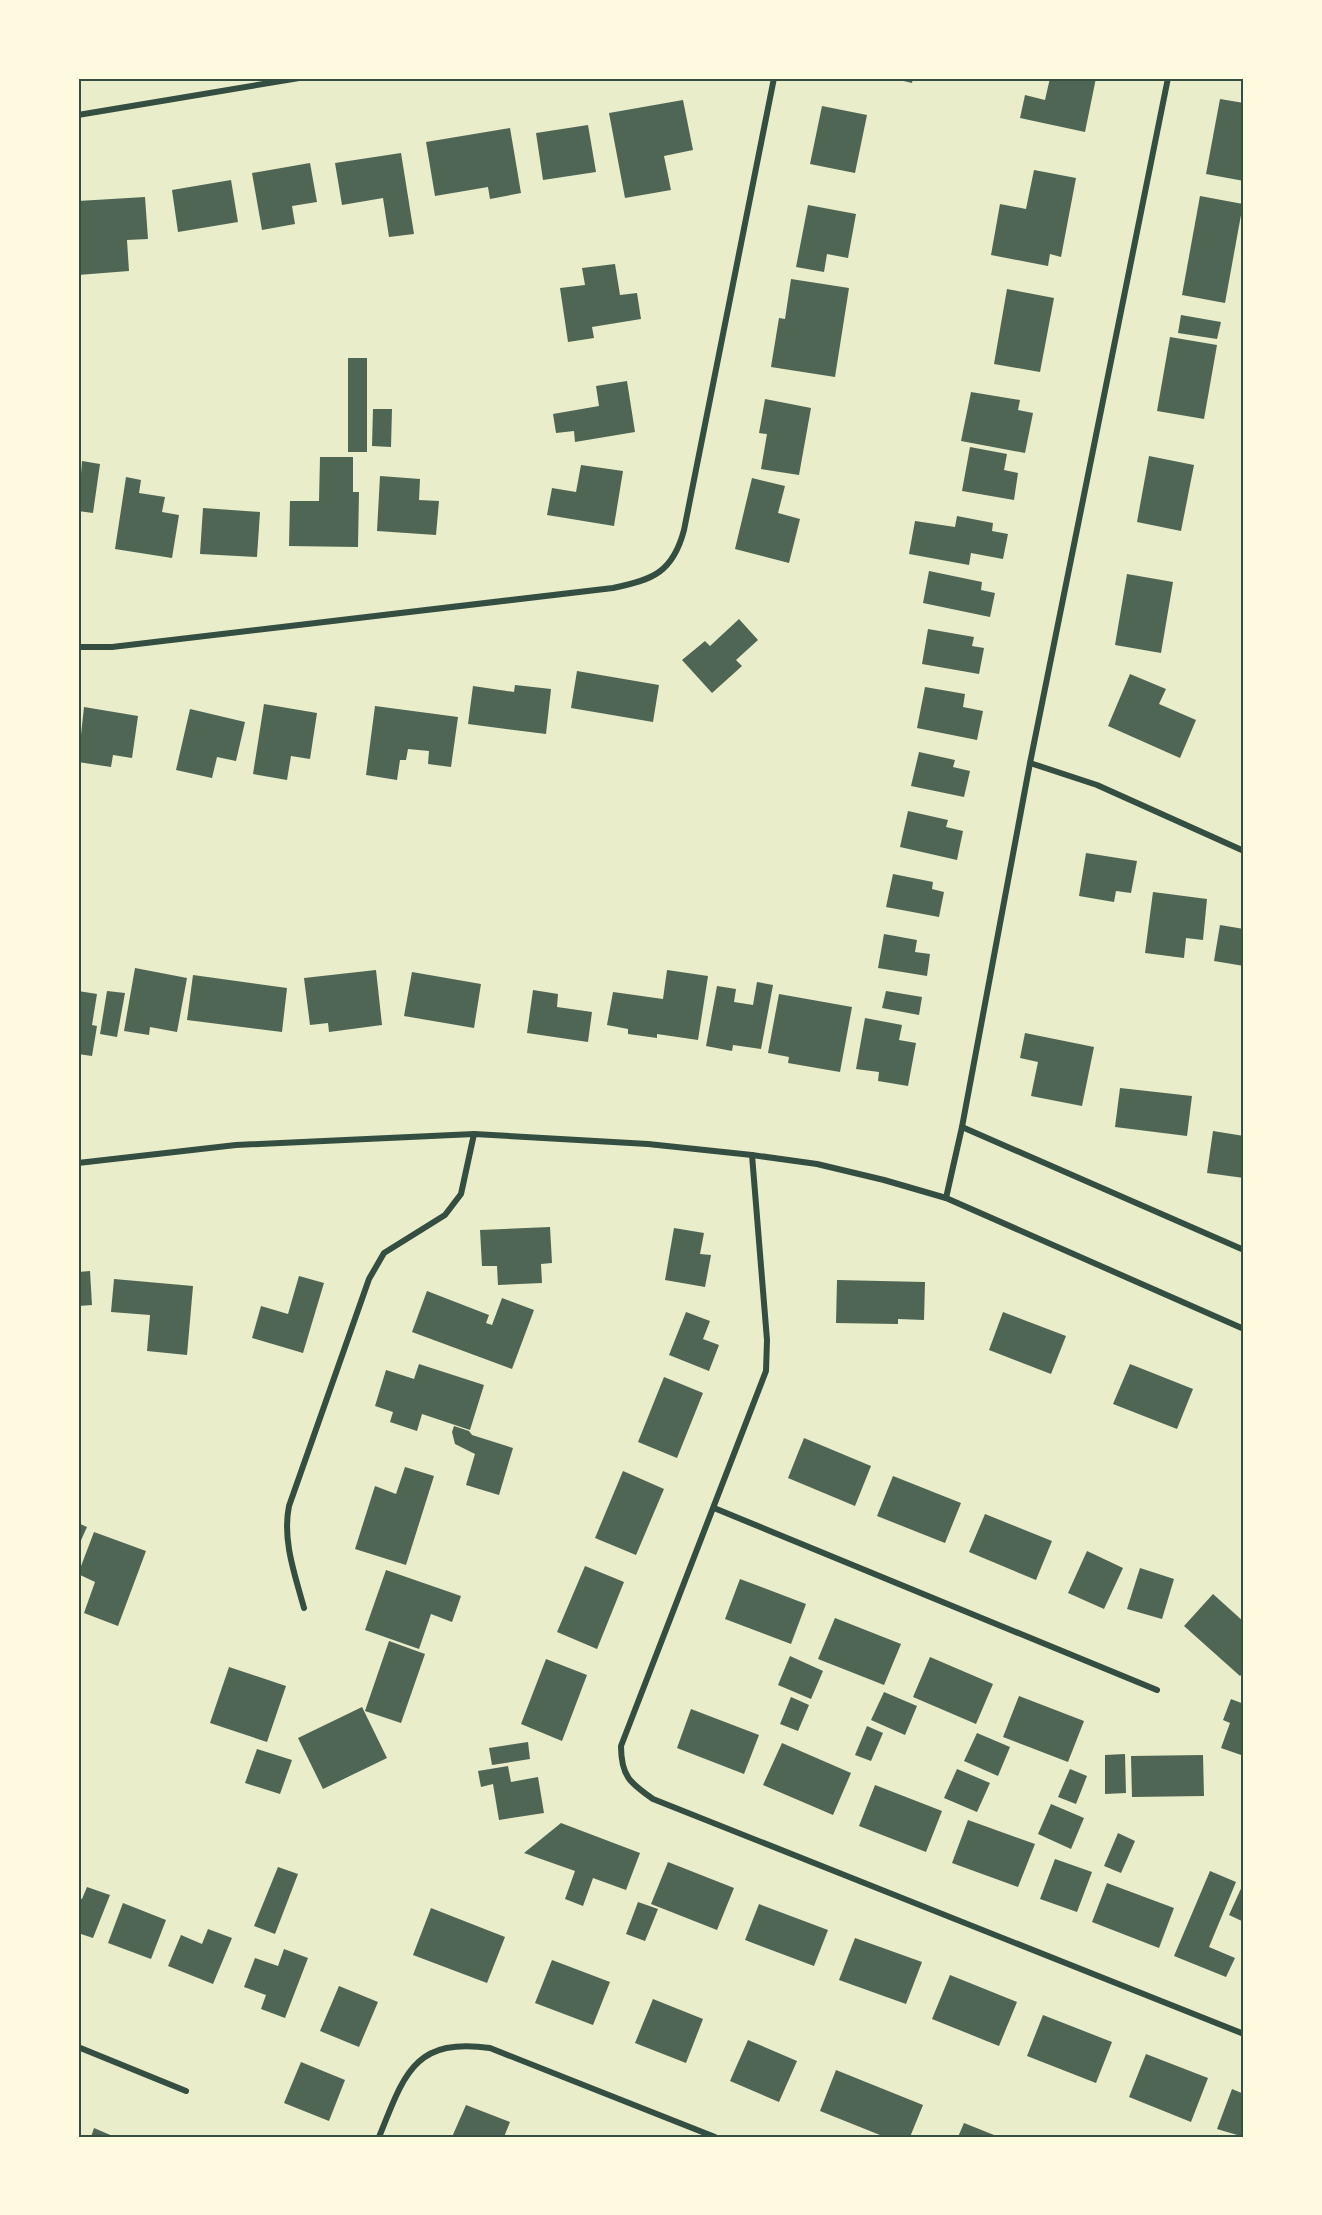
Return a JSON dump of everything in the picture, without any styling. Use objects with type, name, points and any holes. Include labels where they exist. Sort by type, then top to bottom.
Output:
[{"type":"street","points":[[78,115],[299,78]]},
{"type":"street","points":[[78,647],[112,647],[613,588],[651,578],[665,569],[677,551],[684,530],[774,78]]},
{"type":"street","points":[[946,1198],[962,1127],[1030,764],[1168,78]]},
{"type":"street","points":[[1030,764],[1097,785],[1244,851]]},
{"type":"street","points":[[962,1127],[1244,1250]]},
{"type":"street","points":[[78,1163],[236,1145],[474,1134],[648,1144],[817,1164],[946,1198],[1244,1329]]},
{"type":"street","points":[[304,1608],[286,1521],[289,1506],[366,1290],[384,1253],[445,1215],[461,1194],[474,1134]]},
{"type":"street","points":[[752,1155],[767,1340],[766,1371],[621,1746],[621,1766],[633,1785],[653,1799],[1244,2034]]},
{"type":"street","points":[[714,1508],[1157,1690]]},
{"type":"street","points":[[380,2137],[408,2072],[433,2053],[458,2045],[490,2048],[715,2137]]},
{"type":"street","points":[[78,2047],[186,2091]]},
{"type":"building","points":[[891,78],[913,78],[912,83]]},
{"type":"building","points":[[1050,78],[1096,78],[1085,132],[1020,118],[1025,95],[1045,100]]},
{"type":"building","points":[[1220,99],[1244,103],[1244,181],[1206,174]]},
{"type":"building","points":[[683,100],[693,150],[664,156],[671,190],[625,198],[609,113]]},
{"type":"building","points":[[822,106],[867,115],[855,173],[810,164]]},
{"type":"building","points":[[588,125],[596,172],[543,180],[536,133]]},
{"type":"building","points":[[510,128],[521,193],[490,199],[488,187],[435,196],[426,142]]},
{"type":"building","points":[[401,153],[414,234],[389,237],[383,198],[342,205],[335,163]]},
{"type":"building","points":[[310,163],[317,202],[292,206],[295,224],[262,230],[252,173]]},
{"type":"building","points":[[1034,170],[1076,178],[1061,257],[1050,254],[1048,266],[991,255],[1000,204],[1026,209]]},
{"type":"building","points":[[231,180],[238,222],[178,232],[172,190]]},
{"type":"building","points":[[1200,196],[1243,204],[1225,303],[1182,295]]},
{"type":"building","points":[[145,197],[148,239],[127,240],[129,271],[78,275],[78,201]]},
{"type":"building","points":[[808,205],[856,214],[848,258],[827,254],[824,272],[796,267]]},
{"type":"building","points":[[615,264],[620,295],[637,293],[641,319],[592,327],[594,338],[568,342],[560,288],[585,285],[582,268]]},
{"type":"building","points":[[791,279],[849,288],[835,377],[771,367],[779,318],[785,319]]},
{"type":"building","points":[[1007,289],[1054,298],[1040,372],[994,364]]},
{"type":"building","points":[[1181,315],[1221,322],[1217,339],[1178,333]]},
{"type":"building","points":[[1170,337],[1217,345],[1204,419],[1157,411]]},
{"type":"building","points":[[348,358],[367,358],[367,452],[348,452]]},
{"type":"building","points":[[627,381],[635,432],[575,442],[574,431],[556,433],[553,414],[599,406],[596,386]]},
{"type":"building","points":[[971,392],[1020,400],[1018,410],[1033,413],[1025,453],[961,441]]},
{"type":"building","points":[[765,399],[811,408],[799,475],[761,469],[767,434],[759,433]]},
{"type":"building","points":[[373,409],[392,409],[391,447],[372,446]]},
{"type":"building","points":[[970,447],[1007,454],[1004,470],[1018,473],[1014,500],[962,491]]},
{"type":"building","points":[[1149,456],[1194,465],[1181,531],[1137,522]]},
{"type":"building","points":[[320,457],[353,457],[353,492],[359,492],[358,547],[289,546],[290,501],[319,501]]},
{"type":"building","points":[[82,461],[100,464],[93,513],[78,511]]},
{"type":"building","points":[[581,465],[623,471],[614,526],[547,515],[552,488],[576,492]]},
{"type":"building","points":[[380,476],[420,479],[419,500],[439,501],[436,535],[377,531]]},
{"type":"building","points":[[126,477],[141,480],[139,493],[165,497],[162,512],[179,515],[172,558],[115,549]]},
{"type":"building","points":[[752,478],[785,486],[778,513],[800,519],[789,563],[735,549]]},
{"type":"building","points":[[203,508],[260,512],[257,557],[200,554]]},
{"type":"building","points":[[957,516],[993,523],[992,531],[1008,534],[1003,559],[971,553],[969,565],[909,554],[915,521],[955,527]]},
{"type":"building","points":[[929,571],[982,582],[981,590],[995,593],[990,617],[923,603]]},
{"type":"building","points":[[1127,574],[1173,582],[1161,653],[1115,645]]},
{"type":"building","points":[[739,619],[758,640],[736,660],[742,666],[712,693],[682,660],[705,641],[710,646]]},
{"type":"building","points":[[928,629],[974,637],[972,646],[984,648],[979,674],[922,664]]},
{"type":"building","points":[[577,671],[659,685],[653,722],[571,708]]},
{"type":"building","points":[[1130,674],[1166,689],[1159,704],[1196,720],[1180,758],[1108,726]]},
{"type":"building","points":[[515,685],[551,689],[546,734],[468,724],[473,686],[514,692]]},
{"type":"building","points":[[925,687],[965,694],[963,707],[983,711],[977,740],[917,728]]},
{"type":"building","points":[[264,704],[317,713],[310,759],[291,756],[287,780],[253,774]]},
{"type":"building","points":[[375,706],[458,717],[451,767],[428,764],[429,751],[408,749],[406,760],[400,760],[397,780],[366,775]]},
{"type":"building","points":[[84,707],[138,716],[132,758],[113,755],[111,767],[78,762]]},
{"type":"building","points":[[190,709],[245,722],[236,761],[217,757],[212,778],[176,770]]},
{"type":"building","points":[[919,752],[955,760],[953,767],[970,771],[964,797],[911,786]]},
{"type":"building","points":[[908,811],[948,820],[946,827],[963,831],[957,860],[900,847]]},
{"type":"building","points":[[1086,853],[1137,861],[1131,893],[1116,891],[1114,902],[1079,896]]},
{"type":"building","points":[[893,874],[933,882],[932,889],[944,892],[939,917],[886,907]]},
{"type":"building","points":[[1153,892],[1207,899],[1203,940],[1186,938],[1184,958],[1145,953]]},
{"type":"building","points":[[1220,925],[1244,929],[1244,966],[1214,961]]},
{"type":"building","points":[[884,934],[917,940],[915,952],[930,954],[927,976],[878,968]]},
{"type":"building","points":[[135,968],[187,978],[177,1032],[150,1027],[149,1035],[124,1031]]},
{"type":"building","points":[[376,970],[382,1025],[329,1032],[328,1023],[310,1025],[304,978]]},
{"type":"building","points":[[667,970],[708,976],[698,1040],[657,1034],[657,1038],[628,1034],[628,1029],[607,1025],[613,992],[663,999]]},
{"type":"building","points":[[412,972],[481,984],[474,1028],[404,1016]]},
{"type":"building","points":[[193,975],[287,988],[282,1032],[187,1020]]},
{"type":"building","points":[[757,982],[773,985],[761,1049],[733,1045],[732,1051],[706,1046],[717,986],[736,989],[734,1002],[753,1005]]},
{"type":"building","points":[[533,990],[558,994],[557,1007],[592,1012],[588,1042],[527,1033]]},
{"type":"building","points":[[78,991],[97,994],[92,1025],[97,1026],[92,1056],[78,1054]]},
{"type":"building","points":[[107,991],[125,993],[117,1037],[100,1034]]},
{"type":"building","points":[[886,991],[922,997],[919,1015],[882,1008]]},
{"type":"building","points":[[779,994],[852,1007],[840,1072],[788,1063],[789,1057],[768,1053]]},
{"type":"building","points":[[865,1018],[902,1025],[899,1040],[916,1043],[908,1086],[878,1081],[879,1072],[856,1069]]},
{"type":"building","points":[[1025,1033],[1094,1047],[1082,1106],[1031,1096],[1038,1062],[1020,1058]]},
{"type":"building","points":[[1120,1088],[1192,1096],[1187,1136],[1115,1127]]},
{"type":"building","points":[[1213,1131],[1244,1136],[1244,1178],[1207,1173]]},
{"type":"building","points":[[550,1227],[552,1263],[541,1264],[542,1283],[498,1285],[497,1266],[482,1266],[480,1230]]},
{"type":"building","points":[[674,1228],[704,1233],[700,1254],[711,1255],[705,1287],[665,1280]]},
{"type":"building","points":[[90,1271],[92,1305],[78,1306],[78,1272]]},
{"type":"building","points":[[299,1276],[324,1283],[303,1353],[252,1338],[261,1306],[288,1314]]},
{"type":"building","points":[[114,1279],[193,1286],[187,1355],[147,1351],[150,1315],[111,1312]]},
{"type":"building","points":[[837,1280],[925,1282],[924,1320],[898,1319],[898,1324],[836,1323]]},
{"type":"building","points":[[427,1291],[489,1315],[486,1323],[492,1325],[502,1298],[534,1310],[512,1369],[412,1332]]},
{"type":"building","points":[[686,1312],[710,1321],[703,1339],[719,1345],[709,1371],[669,1355]]},
{"type":"building","points":[[1003,1312],[1066,1336],[1051,1374],[989,1350]]},
{"type":"building","points":[[419,1364],[484,1385],[470,1430],[422,1414],[417,1431],[390,1422],[393,1412],[375,1406],[386,1370],[414,1379]]},
{"type":"building","points":[[1130,1364],[1193,1389],[1177,1429],[1113,1404]]},
{"type":"building","points":[[664,1377],[703,1393],[677,1458],[638,1442]]},
{"type":"building","points":[[454,1426],[469,1431],[472,1435],[513,1448],[499,1495],[466,1485],[475,1454],[455,1444],[452,1432]]},
{"type":"building","points":[[804,1438],[871,1466],[855,1506],[788,1478]]},
{"type":"building","points":[[405,1467],[434,1476],[406,1565],[355,1549],[375,1486],[396,1494]]},
{"type":"building","points":[[623,1471],[664,1489],[636,1555],[595,1538]]},
{"type":"building","points":[[893,1476],[961,1503],[945,1543],[877,1516]]},
{"type":"building","points":[[985,1514],[1052,1541],[1036,1580],[969,1552]]},
{"type":"building","points":[[78,1523],[87,1527],[78,1547]]},
{"type":"building","points":[[94,1532],[146,1551],[118,1626],[84,1613],[95,1582],[78,1574]]},
{"type":"building","points":[[1087,1551],[1123,1568],[1104,1609],[1068,1593]]},
{"type":"building","points":[[585,1566],[624,1582],[597,1649],[557,1632]]},
{"type":"building","points":[[1140,1568],[1174,1579],[1162,1619],[1127,1609]]},
{"type":"building","points":[[386,1570],[461,1596],[452,1622],[431,1614],[419,1649],[365,1630]]},
{"type":"building","points":[[740,1579],[806,1604],[791,1644],[725,1619]]},
{"type":"building","points":[[1213,1594],[1244,1622],[1244,1672],[1240,1676],[1184,1626]]},
{"type":"building","points":[[835,1618],[901,1644],[884,1685],[818,1659]]},
{"type":"building","points":[[389,1641],[425,1654],[401,1723],[365,1711]]},
{"type":"building","points":[[790,1656],[823,1671],[811,1699],[778,1685]]},
{"type":"building","points":[[930,1657],[993,1684],[976,1724],[913,1697]]},
{"type":"building","points":[[546,1659],[587,1675],[562,1741],[521,1724]]},
{"type":"building","points":[[229,1667],[286,1686],[267,1742],[210,1723]]},
{"type":"building","points":[[884,1692],[917,1706],[905,1735],[871,1720]]},
{"type":"building","points":[[1019,1696],[1084,1721],[1068,1762],[1003,1737]]},
{"type":"building","points":[[791,1697],[809,1705],[798,1731],[780,1724]]},
{"type":"building","points":[[1231,1699],[1244,1704],[1244,1756],[1221,1748],[1230,1723],[1223,1720]]},
{"type":"building","points":[[362,1707],[387,1758],[323,1789],[298,1738]]},
{"type":"building","points":[[691,1709],[759,1735],[744,1774],[677,1748]]},
{"type":"building","points":[[867,1726],[883,1733],[871,1761],[855,1755]]},
{"type":"building","points":[[977,1733],[1010,1747],[998,1776],[964,1761]]},
{"type":"building","points":[[528,1742],[530,1759],[492,1765],[489,1748]]},
{"type":"building","points":[[782,1743],[851,1773],[833,1815],[763,1785]]},
{"type":"building","points":[[257,1749],[292,1760],[280,1794],[245,1783]]},
{"type":"building","points":[[1125,1754],[1126,1793],[1105,1794],[1105,1755]]},
{"type":"building","points":[[1203,1755],[1204,1796],[1132,1797],[1131,1756]]},
{"type":"building","points":[[508,1766],[511,1782],[538,1777],[544,1813],[499,1820],[493,1784],[481,1787],[478,1771]]},
{"type":"building","points":[[957,1769],[990,1783],[977,1812],[944,1798]]},
{"type":"building","points":[[1070,1769],[1087,1776],[1076,1804],[1058,1797]]},
{"type":"building","points":[[875,1785],[942,1811],[926,1852],[859,1826]]},
{"type":"building","points":[[1051,1804],[1084,1818],[1071,1849],[1038,1834]]},
{"type":"building","points":[[968,1820],[1035,1844],[1018,1887],[952,1863]]},
{"type":"building","points":[[561,1823],[640,1853],[626,1890],[593,1878],[583,1906],[565,1899],[575,1871],[524,1853]]},
{"type":"building","points":[[1118,1833],[1135,1841],[1121,1873],[1104,1866]]},
{"type":"building","points":[[1055,1859],[1092,1872],[1077,1912],[1040,1899]]},
{"type":"building","points":[[668,1862],[734,1888],[717,1930],[651,1904]]},
{"type":"building","points":[[278,1867],[298,1874],[275,1934],[254,1926]]},
{"type":"building","points":[[1210,1871],[1236,1882],[1209,1947],[1235,1958],[1226,1977],[1174,1956]]},
{"type":"building","points":[[1244,1882],[1244,1922],[1229,1915]]},
{"type":"building","points":[[1107,1883],[1174,1908],[1159,1948],[1092,1922]]},
{"type":"building","points":[[87,1887],[110,1895],[93,1938],[78,1933],[78,1898],[82,1899]]},
{"type":"building","points":[[638,1902],[658,1909],[645,1941],[626,1934]]},
{"type":"building","points":[[123,1903],[166,1920],[151,1959],[108,1943]]},
{"type":"building","points":[[759,1904],[828,1930],[814,1966],[745,1940]]},
{"type":"building","points":[[431,1908],[505,1937],[487,1983],[413,1955]]},
{"type":"building","points":[[208,1929],[232,1938],[213,1984],[168,1966],[181,1935],[202,1944]]},
{"type":"building","points":[[855,1938],[922,1962],[906,2004],[839,1980]]},
{"type":"building","points":[[284,1949],[308,1958],[285,2018],[261,2009],[266,1995],[244,1987],[255,1958],[278,1966]]},
{"type":"building","points":[[552,1960],[610,1982],[593,2025],[535,2003]]},
{"type":"building","points":[[950,1975],[1017,2002],[999,2046],[932,2019]]},
{"type":"building","points":[[339,1986],[378,2002],[359,2047],[320,2031]]},
{"type":"building","points":[[653,1999],[703,2019],[686,2063],[635,2043]]},
{"type":"building","points":[[1043,2015],[1112,2042],[1096,2083],[1027,2056]]},
{"type":"building","points":[[748,2040],[797,2061],[779,2102],[730,2081]]},
{"type":"building","points":[[1146,2054],[1208,2078],[1191,2122],[1129,2097]]},
{"type":"building","points":[[301,2062],[345,2080],[329,2121],[284,2103]]},
{"type":"building","points":[[836,2070],[923,2105],[910,2137],[885,2137],[820,2111]]},
{"type":"building","points":[[1232,2089],[1244,2094],[1244,2137],[1217,2129]]},
{"type":"building","points":[[466,2105],[510,2122],[504,2137],[452,2137]]},
{"type":"building","points":[[964,2123],[999,2137],[958,2137]]},
{"type":"building","points":[[94,2128],[115,2137],[91,2137]]}]
